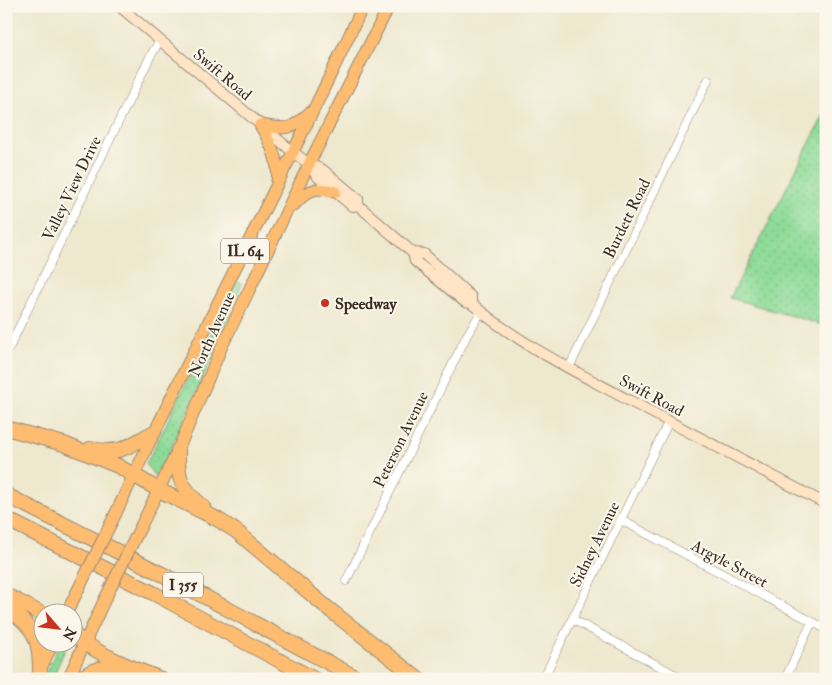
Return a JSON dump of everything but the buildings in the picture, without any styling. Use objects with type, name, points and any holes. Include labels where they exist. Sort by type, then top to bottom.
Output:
[{"type":"highway","points":[[6,428],[64,444],[115,452],[154,432]]},
{"type":"highway","points":[[64,444],[118,466],[133,476],[217,519],[236,531],[330,610],[418,679]]},
{"type":"highway","points":[[178,450],[177,469],[180,479],[192,497],[217,519]]},
{"type":"highway","name":"I 355","points":[[6,495],[154,570],[359,679]]},
{"type":"highway","name":"I 355","points":[[6,519],[153,593],[314,679]]},
{"type":"highway","points":[[6,595],[32,609]]},
{"type":"highway","points":[[6,606],[29,626],[35,634],[40,651],[38,674]]},
{"type":"highway","points":[[82,641],[138,670],[161,679]]},
{"type":"highway","points":[[80,679],[92,670],[102,668],[112,667],[138,670]]},
{"type":"main road","name":"North Avenue","points":[[72,602],[154,432],[276,188],[363,6]]},
{"type":"main road","name":"North Avenue","points":[[68,679],[178,450],[222,346],[309,164],[389,6]]},
{"type":"main road","points":[[260,124],[288,128],[294,126],[314,108]]},
{"type":"main road","points":[[260,124],[268,138],[277,163],[278,178],[276,188]]},
{"type":"main road","points":[[278,229],[292,207],[310,191],[319,188],[335,192]]},
{"type":"main road","points":[[38,674],[48,652]]},
{"type":"street","name":"Swift Road","points":[[119,6],[293,152],[309,164],[323,170],[358,199],[358,205],[413,253],[415,261],[465,302],[471,303],[505,330],[569,368],[826,504]]},
{"type":"street","name":"Valley View Drive","points":[[10,348],[160,40]]},
{"type":"street","name":"Burdett Road","points":[[569,368],[708,80]]},
{"type":"street","name":"Swift Road","points":[[309,164],[318,177],[335,192],[352,206],[358,205]]},
{"type":"street","name":"Peterson Avenue","points":[[346,581],[466,335],[481,312]]},
{"type":"street","name":"Sidney Avenue","points":[[543,679],[669,421]]},
{"type":"street","name":"Argyle Street","points":[[621,520],[826,630]]},
{"type":"street","points":[[572,620],[683,679]]},
{"type":"street","points":[[785,679],[812,622]]},
{"type":"green space","points":[[826,111],[826,326],[730,298]]},
{"type":"green space","points":[[237,281],[242,284],[205,374],[156,478],[146,464]]},
{"type":"green space","points":[[56,652],[64,652],[52,679],[43,679]]},
{"type":"place","name":"Speedway","points":[[325,303]]}]
